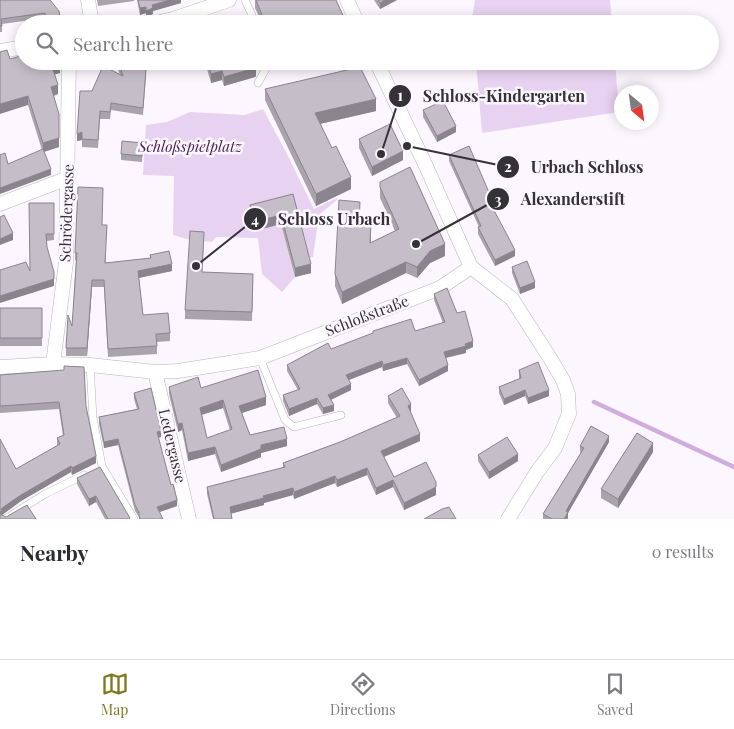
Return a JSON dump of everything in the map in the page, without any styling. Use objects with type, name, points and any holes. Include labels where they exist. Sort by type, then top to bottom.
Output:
[{"type":"street","points":[[88,0],[90,15]]},
{"type":"street","points":[[185,15],[229,0]]},
{"type":"street","points":[[346,0],[354,15]]},
{"type":"street","points":[[0,51],[15,48]]},
{"type":"street","name":"Schrödergasse","points":[[52,364],[66,262],[69,70]]},
{"type":"street","points":[[380,70],[471,267],[512,299],[563,380],[568,394],[569,414],[558,441],[508,519]]},
{"type":"street","points":[[0,204],[68,178]]},
{"type":"street","name":"Schloßstraße","points":[[0,367],[52,364],[90,365],[155,372],[178,371],[260,358],[440,288],[471,267]]},
{"type":"street","name":"Ledergasse","points":[[155,372],[189,519]]},
{"type":"lane","points":[[244,0],[252,15]]},
{"type":"lane","points":[[258,83],[265,70]]},
{"type":"lane","points":[[260,358],[285,420],[294,427],[340,416]]},
{"type":"lane","points":[[90,365],[93,418],[102,466],[134,519]]},
{"type":"lane","points":[[5,519],[45,494],[102,466]]},
{"type":"green space","points":[[475,0],[610,0],[611,15],[472,15]]},
{"type":"green space","points":[[477,70],[616,70],[617,85],[614,85],[614,113],[482,133]]},
{"type":"green space","name":"Schloßspielplatz","points":[[263,109],[314,209],[338,199],[319,215],[313,257],[307,258],[293,203],[255,230],[281,224],[295,277],[282,292],[262,274],[258,238],[216,237],[212,242],[190,240],[173,235],[174,176],[143,175],[146,125],[167,122],[190,112],[245,115]]},
{"type":"building","points":[[0,0],[50,0],[59,11],[60,15],[45,15],[45,13],[15,15],[15,17],[1,19],[2,26],[0,26]]},
{"type":"building","points":[[138,0],[170,0],[152,5],[153,8],[146,11],[146,7],[140,8]]},
{"type":"building","points":[[256,0],[336,0],[343,15],[262,15]]},
{"type":"building","points":[[7,50],[10,59],[15,58],[15,70],[53,70],[58,85],[51,87],[59,114],[59,138],[43,143],[28,96],[0,104],[0,52]]},
{"type":"building","points":[[101,70],[111,70],[123,76],[121,70],[146,70],[143,108],[111,103],[110,112],[100,111],[98,140],[82,139],[82,132],[77,134],[80,91],[92,91]]},
{"type":"building","points":[[210,70],[248,70],[224,77],[222,71],[211,74]]},
{"type":"building","points":[[347,70],[362,70],[376,99],[315,113],[332,148],[336,146],[351,177],[316,194],[265,89]]},
{"type":"building","points":[[443,101],[456,126],[437,136],[423,110]]},
{"type":"building","points":[[390,124],[403,151],[372,167],[359,139]]},
{"type":"building","points":[[122,141],[143,143],[142,156],[121,154]]},
{"type":"building","points":[[469,146],[491,197],[488,199],[515,250],[495,260],[478,227],[481,226],[449,155]]},
{"type":"building","points":[[43,149],[51,169],[0,188],[0,155],[5,153],[8,164]]},
{"type":"building","points":[[410,167],[445,244],[430,251],[417,267],[406,262],[342,292],[335,274],[339,200],[360,202],[359,223],[371,224],[370,243],[399,229],[380,187],[380,182]]},
{"type":"building","points":[[78,187],[103,188],[102,225],[107,225],[105,263],[151,258],[150,255],[169,251],[172,264],[138,271],[143,315],[168,313],[170,333],[156,334],[157,346],[108,349],[104,280],[92,280],[87,348],[66,348],[68,315],[72,326],[77,253],[75,253]]},
{"type":"building","points":[[293,194],[311,264],[295,268],[281,215],[254,222],[250,205]]},
{"type":"building","points":[[29,203],[54,203],[54,234],[46,234],[54,279],[0,296],[0,270],[26,262],[30,271]]},
{"type":"building","points":[[4,215],[13,233],[0,239],[0,217]]},
{"type":"building","points":[[190,231],[204,232],[202,272],[253,274],[252,312],[185,310]]},
{"type":"building","points":[[527,261],[535,282],[520,288],[512,267]]},
{"type":"building","points":[[447,288],[457,313],[465,311],[473,341],[465,344],[466,346],[444,352],[448,365],[419,380],[407,358],[383,365],[382,361],[346,375],[351,384],[328,395],[334,405],[323,408],[317,398],[289,409],[283,395],[300,389],[287,365],[328,343],[331,349],[373,333],[373,331],[411,319],[415,331],[445,322],[434,294]]},
{"type":"building","points":[[0,308],[42,308],[42,338],[0,338]]},
{"type":"building","points":[[538,362],[549,390],[528,398],[525,390],[504,399],[499,387],[521,378],[519,370]]},
{"type":"building","points":[[64,366],[84,367],[86,406],[96,456],[72,468],[71,466],[21,495],[2,508],[0,514],[0,439],[16,469],[60,444],[57,438],[64,435],[59,402],[0,406],[0,375],[64,370]]},
{"type":"building","points":[[258,370],[266,397],[239,406],[250,435],[284,427],[287,439],[261,445],[261,449],[221,465],[215,447],[188,453],[182,423],[178,424],[169,387],[198,377],[201,388]],"holes":[[[223,400],[232,429],[207,438],[200,408]]]},
{"type":"building","points":[[151,388],[161,431],[157,432],[171,485],[173,484],[177,500],[157,507],[163,519],[140,519],[118,439],[104,442],[99,417],[139,409],[134,393]]},
{"type":"building","points":[[402,388],[411,404],[408,406],[420,434],[381,451],[394,477],[426,462],[436,482],[436,487],[404,503],[393,480],[376,488],[367,468],[337,480],[335,476],[294,492],[293,488],[230,507],[232,519],[214,519],[207,487],[285,467],[283,463],[340,442],[400,416],[388,396]]},
{"type":"building","points":[[591,426],[609,436],[566,511],[568,512],[564,519],[552,519],[543,514],[584,448],[580,446]]},
{"type":"building","points":[[637,433],[653,443],[618,499],[601,489]]},
{"type":"building","points":[[507,437],[518,454],[489,472],[478,455]]},
{"type":"building","points":[[100,467],[129,519],[108,519],[96,496],[89,499],[77,478]]},
{"type":"building","points":[[27,505],[36,519],[0,519],[0,514],[6,517]]},
{"type":"building","points":[[449,507],[456,519],[424,519],[442,509]]},
{"type":"waterway","points":[[594,402],[734,467]]},
{"type":"place","name":"Urbach Schloss","points":[[407,146]]},
{"type":"place","name":"Schloss-Kindergarten","points":[[381,154]]},
{"type":"place","name":"Alexanderstift","points":[[416,244]]},
{"type":"place","name":"Schloss Urbach","points":[[196,266]]}]
